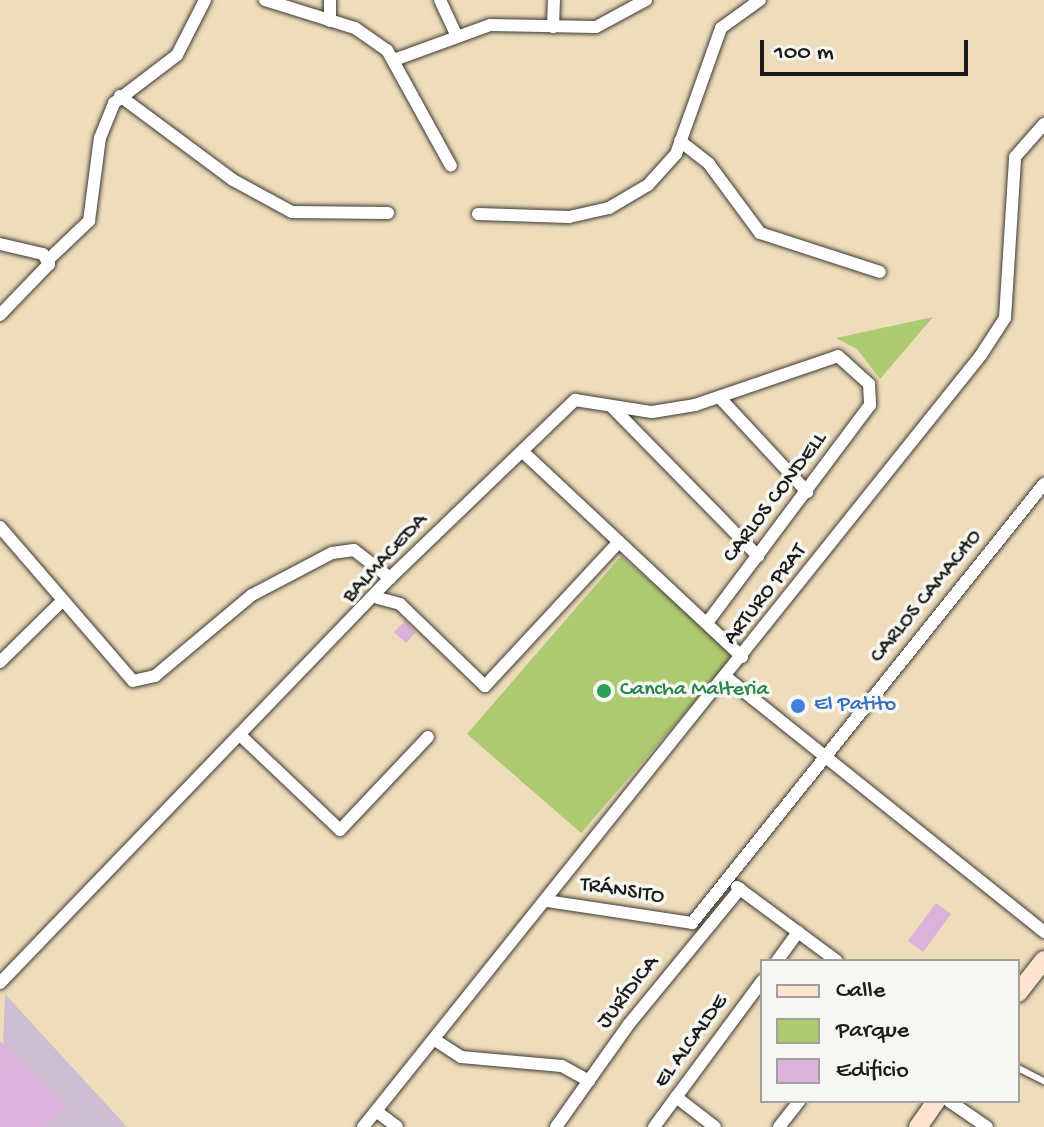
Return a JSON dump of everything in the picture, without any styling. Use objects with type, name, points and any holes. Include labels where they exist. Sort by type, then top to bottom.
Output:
[{"type":"street","points":[[0,315],[48,260],[89,221],[100,138],[120,96],[177,55],[205,0]]},
{"type":"street","points":[[265,0],[370,37],[394,60],[451,166]]},
{"type":"street","points":[[330,0],[330,21]]},
{"type":"street","points":[[440,0],[457,36]]},
{"type":"street","points":[[553,27],[554,0]]},
{"type":"street","points":[[394,60],[498,24],[553,27],[606,24],[646,0]]},
{"type":"street","points":[[478,214],[569,217],[609,208],[648,185],[680,141],[721,28],[760,0]]},
{"type":"street","points":[[120,96],[233,180],[292,212],[388,213]]},
{"type":"street","name":"ARTURO PRAT","points":[[363,1127],[742,657],[1005,318],[1015,157],[1044,124]]},
{"type":"street","points":[[680,141],[709,164],[760,233],[880,272]]},
{"type":"street","points":[[0,244],[48,260]]},
{"type":"street","name":"BALMACEDA","points":[[0,983],[240,735],[378,598],[390,578],[575,400],[652,412],[721,399],[838,356],[871,395]]},
{"type":"street","name":"CARLOS CONDELL","points":[[707,623],[807,492],[871,395]]},
{"type":"street","points":[[721,399],[807,492]]},
{"type":"street","points":[[612,407],[758,556]]},
{"type":"street","points":[[523,452],[742,657]]},
{"type":"street","name":"CARLOS CAMACHO","points":[[692,923],[734,885],[823,759],[1044,484]]},
{"type":"street","points":[[0,527],[133,681],[155,676],[237,605],[332,553],[354,550],[390,578]]},
{"type":"street","points":[[378,598],[400,604],[485,686],[619,542]]},
{"type":"street","points":[[0,662],[63,600]]},
{"type":"street","points":[[726,677],[823,759],[1044,932]]},
{"type":"street","points":[[240,735],[340,830],[428,737]]},
{"type":"street","points":[[734,885],[834,959]]},
{"type":"street","name":"JURÍDICA","points":[[556,1127],[734,885]]},
{"type":"street","name":"TRÁNSITO","points":[[547,901],[692,923]]},
{"type":"street","points":[[778,959],[798,932]]},
{"type":"street","points":[[1020,990],[1044,960]]},
{"type":"street","name":"EL ALCALDE","points":[[654,1127],[760,984]]},
{"type":"street","points":[[435,1040],[461,1057],[562,1066],[589,1081]]},
{"type":"street","points":[[676,1097],[715,1127]]},
{"type":"street","points":[[779,1127],[797,1103]]},
{"type":"street","points":[[918,1127],[935,1103]]},
{"type":"street","points":[[952,1103],[987,1127]]},
{"type":"street","points":[[376,1111],[397,1127]]},
{"type":"lane","points":[[1020,1069],[1044,1081]]},
{"type":"shaded area","points":[[5,994],[127,1127],[0,1127]]},
{"type":"green space","points":[[933,317],[880,379],[857,349],[836,338]]},
{"type":"green space","name":"Cancha Malteria","points":[[621,556],[735,655],[581,833],[467,734]]},
{"type":"building","points":[[405,621],[416,632],[406,643],[394,632]]},
{"type":"building","name":"El Patito","points":[[797,696],[808,704],[800,715],[789,708]]},
{"type":"building","points":[[936,903],[951,914],[923,952],[908,941]]},
{"type":"building","points":[[0,1041],[67,1105],[45,1127],[0,1127]]},
{"type":"place","name":"Cancha Malteria","points":[[604,691]]},
{"type":"place","name":"El Patito","points":[[798,706]]}]
